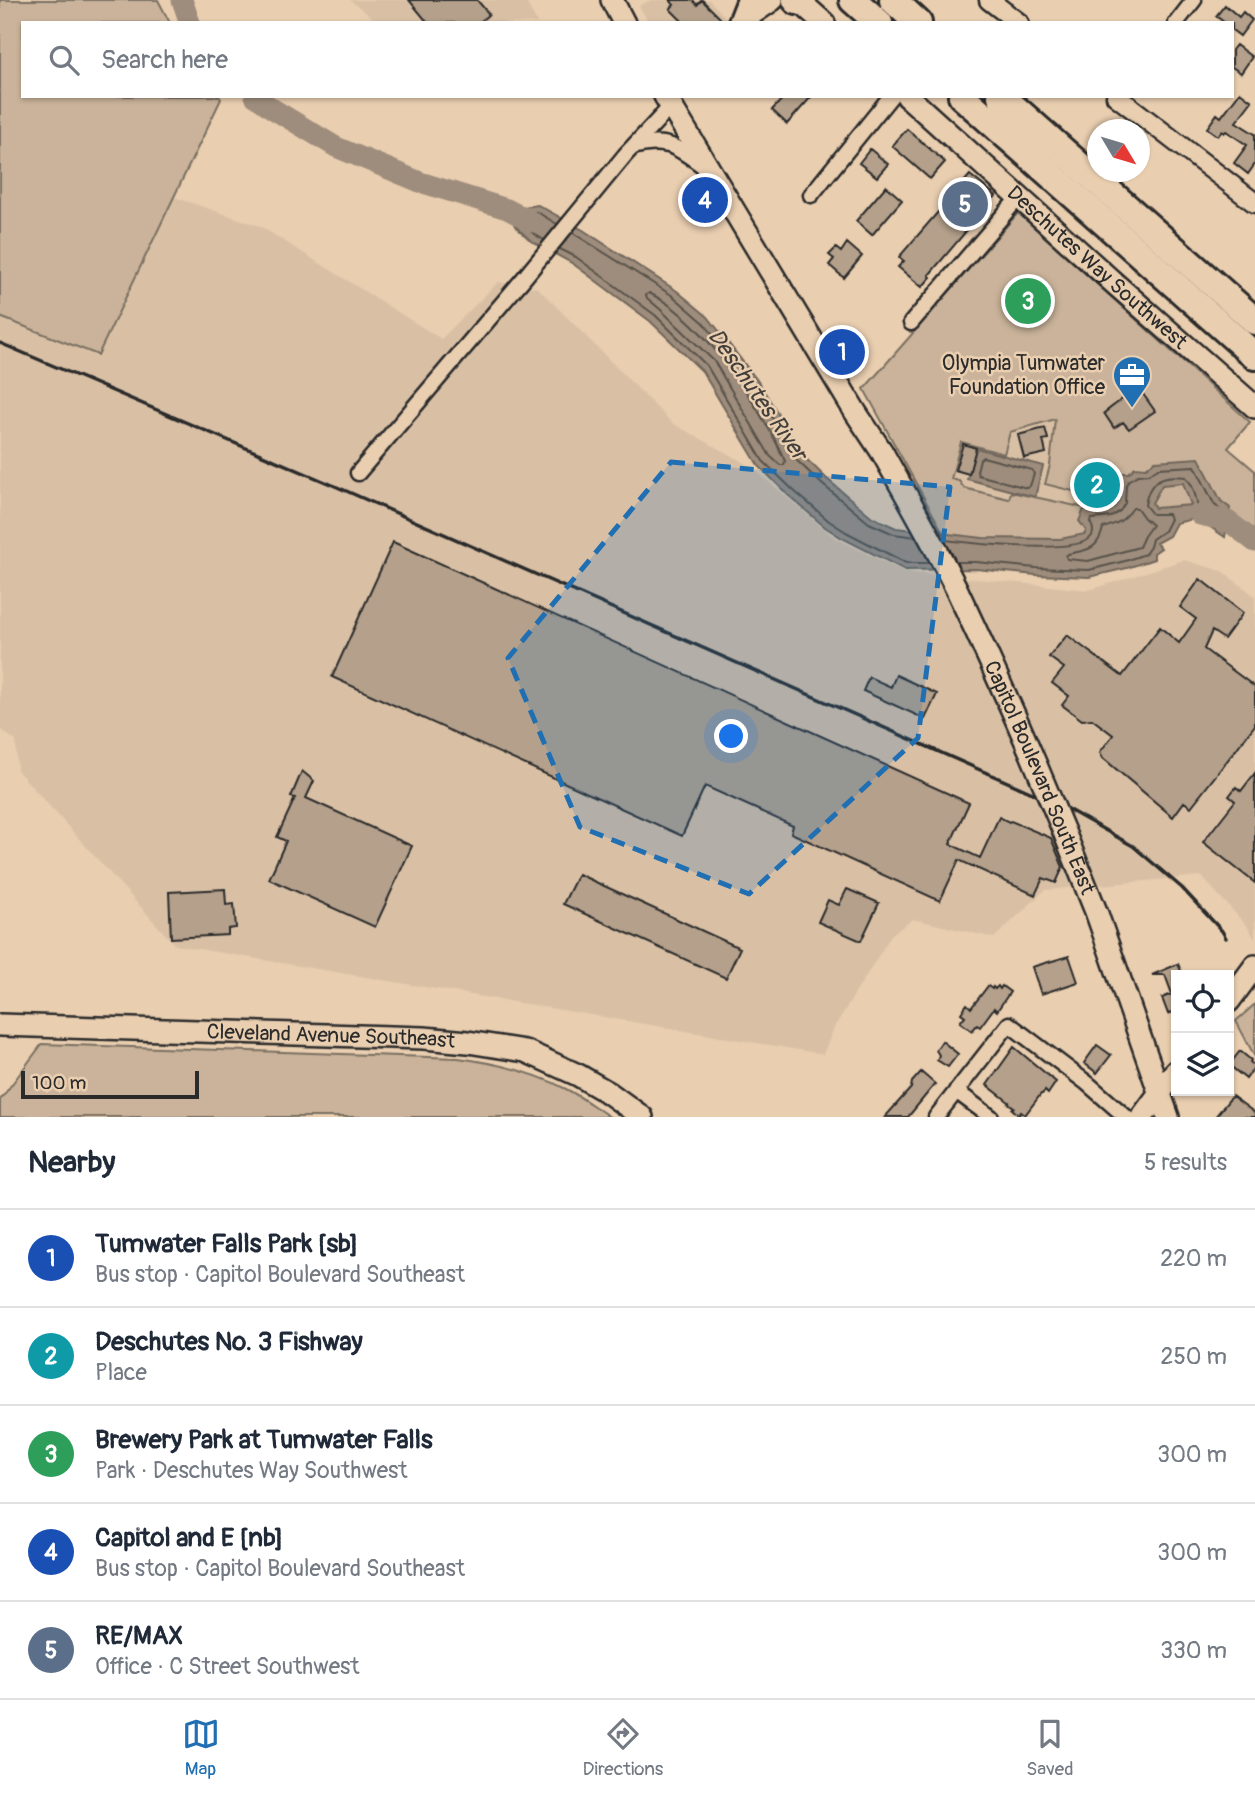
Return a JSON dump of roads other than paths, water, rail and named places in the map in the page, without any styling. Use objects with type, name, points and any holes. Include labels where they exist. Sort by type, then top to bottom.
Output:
[{"type":"highway","points":[[744,21],[751,0]]},
{"type":"highway","points":[[853,0],[877,21]]},
{"type":"highway","points":[[892,0],[916,21]]},
{"type":"highway","points":[[964,98],[1255,356]]},
{"type":"highway","points":[[1003,98],[1255,321]]},
{"type":"highway","points":[[1022,115],[1059,137],[1087,161]]},
{"type":"highway","points":[[1111,182],[1255,305]]},
{"type":"main road","points":[[612,0],[623,21]]},
{"type":"main road","points":[[745,21],[753,13],[790,0],[821,21]]},
{"type":"main road","name":"Deschutes Way Southwest","points":[[909,98],[1255,408]]},
{"type":"main road","name":"Capitol Boulevard South East","points":[[672,99],[709,172],[882,452],[955,586],[1070,844],[1168,1117]]},
{"type":"main road","points":[[1234,994],[1255,966]]},
{"type":"main road","name":"Cleveland Avenue Southeast","points":[[0,1025],[468,1042],[525,1051],[588,1081],[642,1117]]},
{"type":"main road","points":[[1142,1117],[1171,1078]]},
{"type":"street","points":[[989,0],[1016,21]]},
{"type":"street","points":[[1178,21],[1194,0]]},
{"type":"street","points":[[811,195],[889,98]]},
{"type":"street","points":[[1120,98],[1253,198]]},
{"type":"street","points":[[358,473],[672,99]]},
{"type":"street","points":[[633,147],[649,143],[674,146],[709,172]]},
{"type":"street","points":[[911,323],[1018,197]]},
{"type":"street","points":[[936,1117],[1009,1024],[1087,1083],[1126,1117]]},
{"type":"street","points":[[956,1091],[990,1117]]},
{"type":"water","points":[[538,205],[583,230],[677,291],[708,317],[757,380],[798,451],[872,517],[896,528],[983,538],[1060,539],[1085,534],[1086,530],[1079,521],[1084,509],[1104,511],[1116,505],[1122,473],[1129,473],[1135,467],[1146,468],[1155,461],[1199,458],[1221,501],[1230,508],[1225,537],[1197,518],[1176,523],[1169,536],[1156,543],[1161,548],[1154,553],[1154,559],[1089,577],[976,569],[905,570],[842,538],[788,495],[758,465],[702,371],[650,321],[572,263],[531,241],[515,226],[507,209]],"holes":[[[1183,483],[1191,505],[1155,508],[1152,503],[1162,485]]]},
{"type":"water","points":[[976,448],[1043,466],[1035,497],[967,479]]},
{"type":"waterway","name":"Deschutes River","points":[[182,0],[189,21]]},
{"type":"waterway","name":"Deschutes River","points":[[258,98],[336,147],[420,182],[507,209],[532,222]]},
{"type":"waterway","name":"Deschutes River","points":[[1200,515],[1228,521],[1255,542]]},
{"type":"railway","points":[[0,343],[335,486],[1062,806],[1133,846],[1182,888],[1226,938]]},
{"type":"place","name":"Capitol and E [nb]","points":[[705,200]]},
{"type":"place","name":"RE/MAX","points":[[965,204]]},
{"type":"place","name":"Brewery Park at Tumwater Falls","points":[[1028,301]]},
{"type":"place","name":"Tumwater Falls Park [sb]","points":[[842,352]]},
{"type":"place","name":"Olympia Tumwater Foundation Office","points":[[1132,409]]},
{"type":"place","name":"Deschutes No. 3 Fishway","points":[[1097,485]]}]
